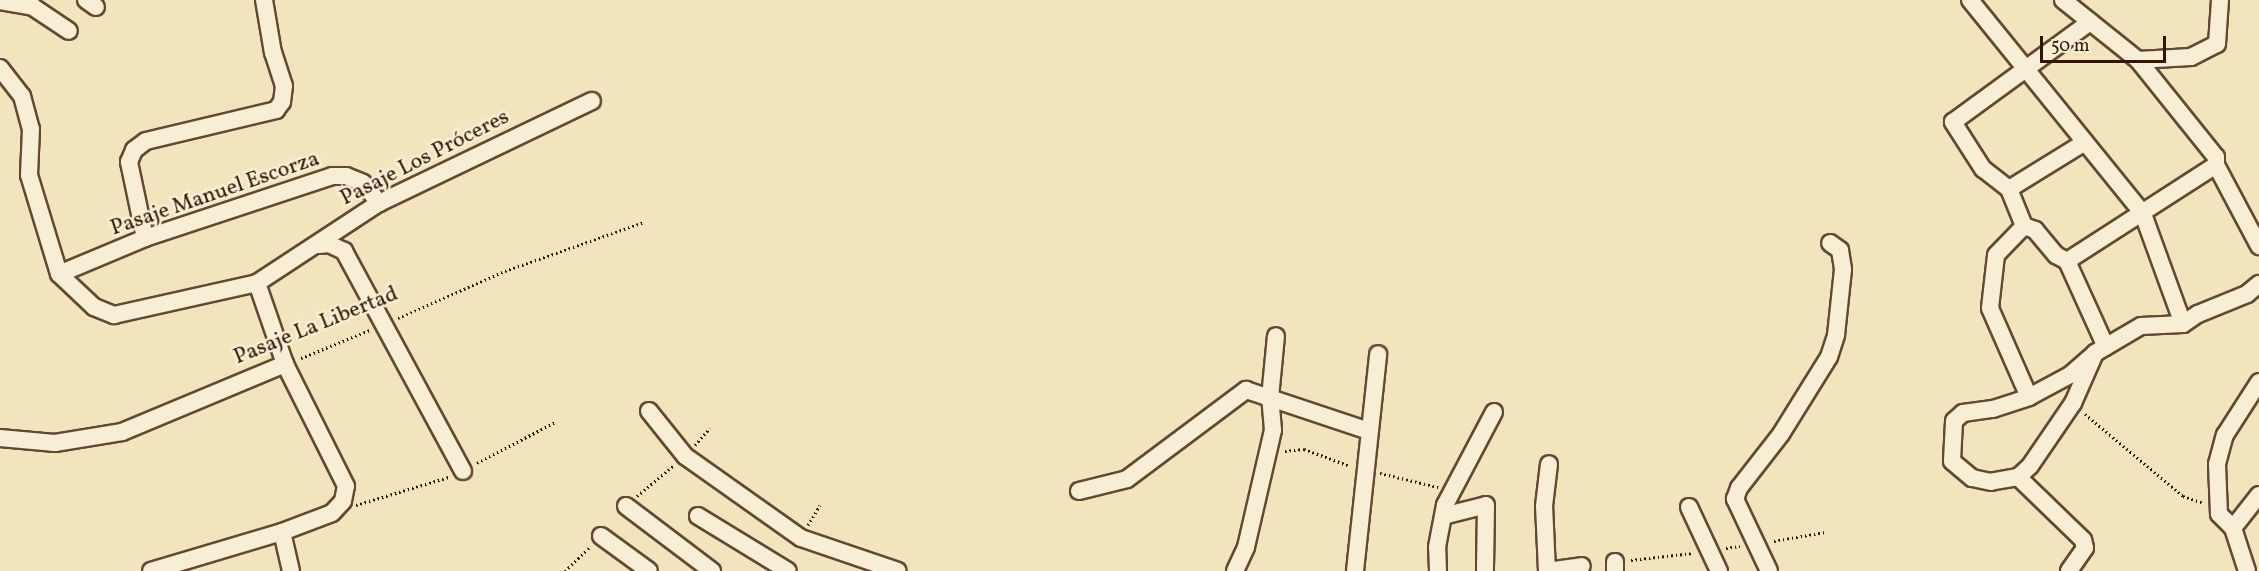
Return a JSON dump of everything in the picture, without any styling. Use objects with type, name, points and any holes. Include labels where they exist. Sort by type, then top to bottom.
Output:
[{"type":"street","points":[[145,238],[129,162],[134,150],[146,141],[276,110],[282,102],[284,86],[273,53],[264,0]]},
{"type":"street","points":[[1970,0],[2144,214],[2183,324]]},
{"type":"street","points":[[2063,0],[2138,60],[2214,150],[2216,165],[2259,246]]},
{"type":"street","points":[[2138,60],[2191,57],[2217,44],[2220,0]]},
{"type":"street","points":[[0,1],[33,7],[69,31]]},
{"type":"street","points":[[2090,22],[2025,67],[1953,122],[1983,169],[2009,189],[2024,226],[2035,230],[2056,255],[2067,261],[2101,350],[2073,403],[2030,466],[2018,477],[1991,482],[1972,478],[1952,461],[1950,449],[1954,421],[1963,413],[1993,409],[2029,397],[2070,375],[2101,350],[2141,326],[2183,324],[2198,314],[2247,294],[2259,284]]},
{"type":"street","points":[[0,68],[22,96],[31,129],[29,175],[59,274]]},
{"type":"street","name":"Pasaje Los Próceres","points":[[59,274],[94,307],[114,315],[257,283],[319,245],[379,203],[592,101]]},
{"type":"street","points":[[2009,189],[2085,142]]},
{"type":"street","points":[[2067,261],[2144,214],[2216,165]]},
{"type":"street","name":"Pasaje Manuel Escorza","points":[[59,274],[145,238],[332,176],[346,176],[363,183],[379,203]]},
{"type":"street","points":[[2024,226],[1996,255],[1990,308],[2029,397]]},
{"type":"street","points":[[1769,571],[1736,499],[1739,488],[1781,434],[1829,357],[1836,335],[1842,269],[1840,250],[1830,243]]},
{"type":"street","points":[[319,245],[329,244],[344,251],[386,324],[463,471]]},
{"type":"street","points":[[152,571],[282,532],[332,513],[343,501],[346,486],[285,364],[257,283]]},
{"type":"street","points":[[1235,571],[1246,547],[1273,430],[1270,398],[1276,336]]},
{"type":"street","points":[[1356,571],[1378,354]]},
{"type":"street","name":"Pasaje La Libertad","points":[[0,438],[55,443],[122,432],[285,364]]},
{"type":"street","points":[[2247,571],[2233,528],[2219,514],[2217,464],[2225,435],[2259,382]]},
{"type":"street","points":[[1078,491],[1127,479],[1240,392],[1270,398],[1369,431]]},
{"type":"street","points":[[649,411],[685,456],[801,538],[898,571]]},
{"type":"street","points":[[1438,571],[1443,516],[1451,489],[1494,412]]},
{"type":"street","points":[[1549,464],[1544,506],[1546,571],[1582,566]]},
{"type":"street","points":[[2018,477],[2083,540],[2085,548],[2069,571]]},
{"type":"street","points":[[2233,528],[2259,495]]},
{"type":"street","points":[[1443,516],[1486,505],[1485,571]]},
{"type":"street","points":[[626,506],[712,571]]},
{"type":"street","points":[[1689,507],[1719,571]]},
{"type":"street","points":[[698,516],[788,571]]},
{"type":"street","points":[[282,532],[291,571]]},
{"type":"street","points":[[601,536],[649,571]]},
{"type":"path","name":"Pasaje La Libertad","points":[[285,364],[386,324],[505,271],[644,222]]},
{"type":"path","points":[[2073,403],[2184,496],[2194,497],[2219,514]]},
{"type":"path","points":[[626,506],[685,456],[710,428]]},
{"type":"path","points":[[565,571],[601,536]]}]
